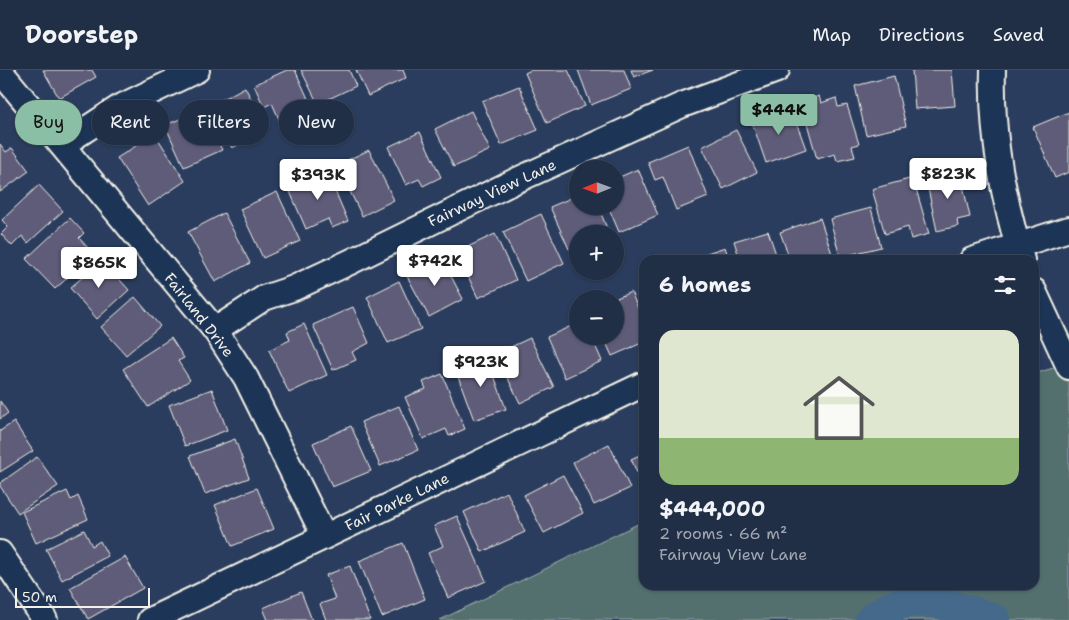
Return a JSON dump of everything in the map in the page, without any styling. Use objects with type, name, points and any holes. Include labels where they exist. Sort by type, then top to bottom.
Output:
[{"type":"street","points":[[82,132],[120,107],[197,70]]},
{"type":"street","name":"Fairway View Lane","points":[[215,330],[264,298],[294,288],[342,266],[516,181],[682,105],[777,70]]},
{"type":"street","points":[[993,70],[992,94],[998,156],[1020,253]]},
{"type":"street","name":"Fairland Drive","points":[[0,71],[24,100]]},
{"type":"street","name":"Fairland Drive","points":[[62,145],[215,330],[246,378],[324,536]]},
{"type":"street","points":[[1006,255],[1020,253],[1069,229]]},
{"type":"street","points":[[1039,302],[1069,367]]},
{"type":"street","name":"Fair Parke Lane","points":[[150,620],[639,386]]},
{"type":"street","points":[[0,552],[45,620]]},
{"type":"green space","points":[[1069,363],[1069,620],[440,620],[639,523],[639,590],[1039,590],[1039,372]]},
{"type":"building","points":[[43,70],[92,70],[96,77],[59,98]]},
{"type":"building","points":[[287,70],[295,70],[309,100],[279,100],[279,119],[272,103],[269,104],[269,100],[261,100],[254,85]]},
{"type":"building","points":[[301,70],[349,70],[356,86],[326,100],[316,100]]},
{"type":"building","points":[[356,70],[403,70],[406,78],[368,96]]},
{"type":"building","points":[[531,70],[568,70],[585,106],[547,123],[525,73]]},
{"type":"building","points":[[578,70],[624,70],[631,89],[591,105]]},
{"type":"building","points":[[631,70],[653,70],[634,77]]},
{"type":"building","points":[[912,70],[952,70],[955,106],[915,109]]},
{"type":"building","points":[[894,76],[906,126],[866,135],[855,86]]},
{"type":"building","points":[[519,86],[538,130],[501,145],[482,101]]},
{"type":"building","points":[[245,87],[252,100],[221,100]]},
{"type":"building","points":[[819,96],[821,103],[836,98],[838,107],[847,105],[859,144],[852,146],[855,157],[837,161],[835,154],[817,159],[801,102]]},
{"type":"building","points":[[791,108],[806,149],[766,163],[752,122]]},
{"type":"building","points":[[471,111],[490,150],[454,167],[435,129]]},
{"type":"building","points":[[1069,112],[1069,172],[1055,178],[1033,127]]},
{"type":"building","points":[[179,120],[179,145],[220,145],[222,150],[184,167],[169,134],[169,123]]},
{"type":"building","points":[[736,130],[757,172],[723,189],[702,147]]},
{"type":"building","points":[[420,132],[441,177],[423,186],[419,179],[406,185],[388,147]]},
{"type":"building","points":[[0,144],[6,152],[12,148],[29,171],[0,192]]},
{"type":"building","points":[[138,145],[162,145],[185,181],[148,206],[117,158]]},
{"type":"building","points":[[688,145],[708,197],[676,210],[663,177],[655,180],[648,162]]},
{"type":"building","points":[[369,150],[394,200],[362,216],[337,165]]},
{"type":"building","points":[[638,169],[658,215],[624,230],[624,225],[616,225],[612,215],[624,215],[624,175]]},
{"type":"building","points":[[326,170],[348,221],[332,228],[328,219],[306,229],[288,187]]},
{"type":"building","points":[[960,172],[970,217],[957,220],[958,226],[937,231],[926,179]]},
{"type":"building","points":[[913,178],[929,234],[911,239],[908,227],[885,234],[872,189]]},
{"type":"building","points":[[39,185],[63,211],[28,243],[22,236],[12,246],[1,234],[8,227],[2,220]]},
{"type":"building","points":[[277,192],[300,241],[263,258],[240,209]]},
{"type":"building","points":[[569,199],[569,215],[602,215],[606,225],[569,225],[569,249],[550,207]]},
{"type":"building","points":[[871,208],[881,247],[848,255],[839,255],[830,219]]},
{"type":"building","points":[[224,213],[250,263],[215,282],[188,232]]},
{"type":"building","points":[[541,214],[564,263],[526,281],[503,232]]},
{"type":"building","points":[[70,218],[84,233],[79,238],[89,249],[81,256],[86,261],[55,289],[26,259]]},
{"type":"building","points":[[820,218],[832,255],[788,255],[780,232]]},
{"type":"building","points":[[768,231],[776,255],[738,255],[734,241]]},
{"type":"building","points":[[495,234],[516,280],[478,298],[457,252]]},
{"type":"building","points":[[725,247],[727,255],[701,255]]},
{"type":"building","points":[[441,257],[463,299],[429,317],[407,276]]},
{"type":"building","points":[[102,260],[129,290],[97,319],[70,288]]},
{"type":"building","points":[[399,281],[421,329],[388,343],[367,297]]},
{"type":"building","points":[[631,292],[639,310],[639,344],[612,356],[607,345],[624,345],[624,295]]},
{"type":"building","points":[[135,297],[160,326],[126,355],[101,327]]},
{"type":"building","points":[[353,307],[369,343],[352,352],[356,360],[333,370],[313,325]]},
{"type":"building","points":[[304,324],[327,375],[289,393],[269,350],[290,340],[287,332]]},
{"type":"building","points":[[569,327],[569,345],[595,345],[602,361],[565,378],[547,337]]},
{"type":"building","points":[[171,338],[184,358],[178,361],[190,380],[148,407],[123,369]]},
{"type":"building","points":[[530,338],[554,387],[520,403],[496,354]]},
{"type":"building","points":[[486,353],[506,409],[474,420],[456,371],[472,365],[470,359]]},
{"type":"building","points":[[442,374],[465,429],[449,436],[446,429],[423,439],[405,397],[426,389],[423,382]]},
{"type":"building","points":[[212,389],[227,430],[185,446],[169,405]]},
{"type":"building","points":[[0,401],[8,413],[0,419]]},
{"type":"building","points":[[399,406],[418,450],[380,466],[361,422]]},
{"type":"building","points":[[14,422],[33,451],[0,472],[0,431]]},
{"type":"building","points":[[351,426],[371,471],[332,487],[313,443]]},
{"type":"building","points":[[235,439],[249,478],[205,494],[190,456]]},
{"type":"building","points":[[609,444],[630,488],[594,505],[573,462]]},
{"type":"building","points":[[639,455],[639,477],[631,459]]},
{"type":"building","points":[[37,457],[58,486],[18,513],[0,486],[0,483]]},
{"type":"building","points":[[563,475],[583,513],[544,533],[524,495]]},
{"type":"building","points":[[257,488],[274,529],[232,546],[215,505]]},
{"type":"building","points":[[67,491],[71,500],[78,496],[88,519],[36,543],[22,512]]},
{"type":"building","points":[[507,492],[525,532],[482,552],[464,512]]},
{"type":"building","points":[[457,516],[486,581],[448,598],[428,553],[443,546],[434,526]]},
{"type":"building","points":[[84,530],[92,546],[100,541],[108,556],[62,580],[46,549]]},
{"type":"building","points":[[403,543],[425,599],[382,617],[359,561]]},
{"type":"building","points":[[125,557],[143,588],[88,619],[70,588]]},
{"type":"building","points":[[350,566],[370,620],[326,620],[320,604],[335,599],[326,575]]},
{"type":"building","points":[[301,592],[312,620],[268,620],[263,608]]},
{"type":"waterway","points":[[871,620],[881,612],[894,606],[914,601],[948,605],[995,620]]}]
